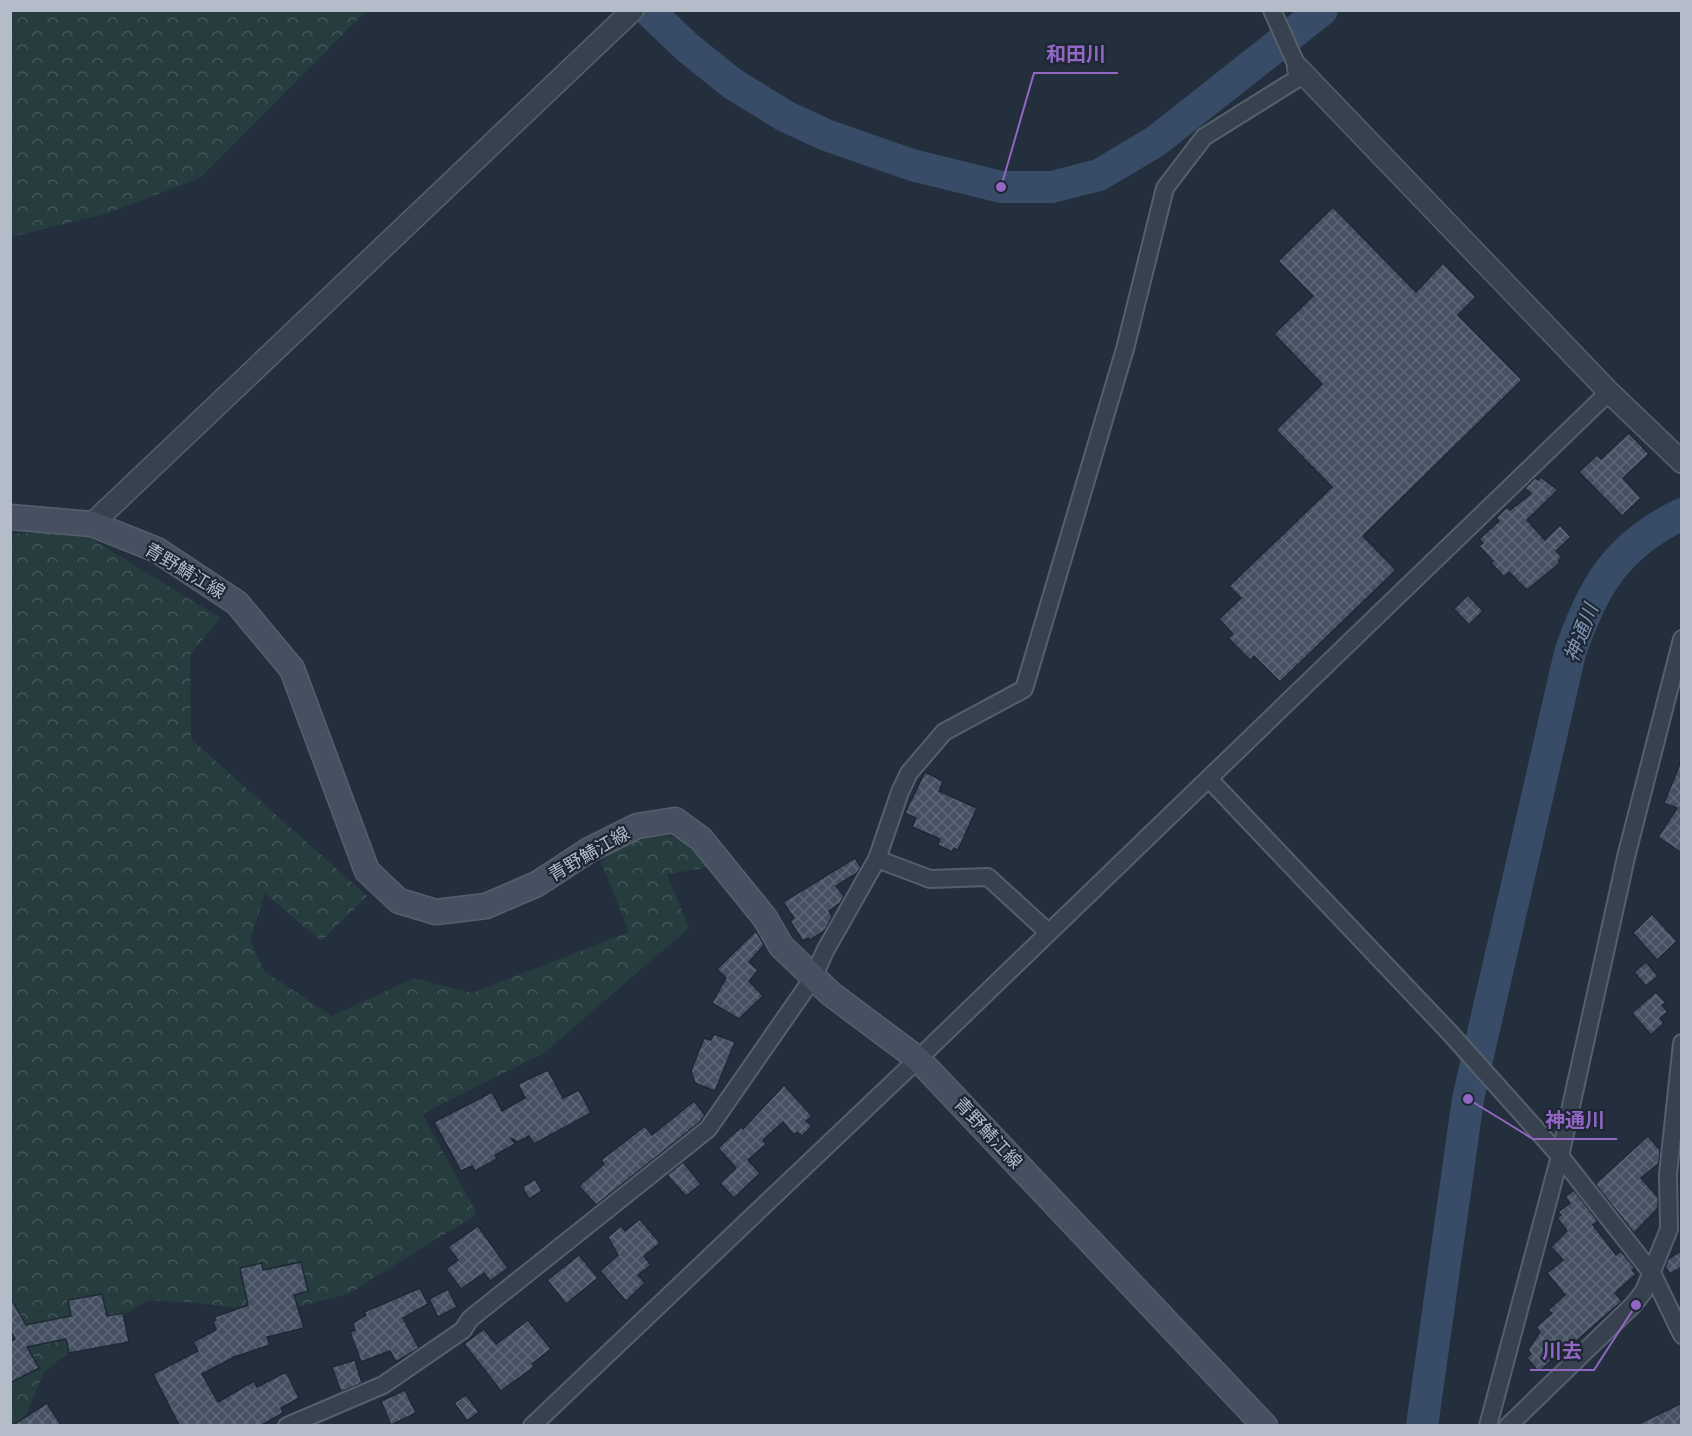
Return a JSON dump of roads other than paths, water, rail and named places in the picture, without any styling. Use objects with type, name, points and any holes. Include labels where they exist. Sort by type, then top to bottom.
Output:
[{"type":"main road","name":"青野鯖江線","points":[[10,518],[92,524],[157,550],[237,603],[292,669],[367,871],[399,901],[436,912],[486,906],[537,884],[589,850],[638,826],[675,820],[701,839],[765,918],[781,946],[813,978],[918,1059],[1265,1425]]},
{"type":"street","points":[[1272,10],[1301,71],[1609,392],[1682,462]]},
{"type":"street","points":[[92,524],[626,17]]},
{"type":"street","points":[[286,1425],[383,1385],[437,1349],[463,1330],[470,1319],[708,1129],[813,978],[825,951],[878,859],[887,828],[909,773],[944,732],[1024,690],[1125,349],[1165,188],[1204,137],[1301,71]]},
{"type":"street","points":[[532,1425],[918,1059],[1609,392]]},
{"type":"street","points":[[1488,1425],[1560,1156],[1627,853],[1682,639]]},
{"type":"street","points":[[1209,779],[1457,1041],[1560,1156],[1652,1273],[1682,1335]]},
{"type":"street","points":[[874,816],[887,828]]},
{"type":"street","points":[[878,859],[930,879],[988,877],[1048,932]]},
{"type":"street","points":[[1508,1425],[1634,1304],[1652,1273],[1669,1229],[1668,1174],[1677,1135],[1682,1042]]},
{"type":"waterway","points":[[648,10],[688,48],[733,84],[785,116],[826,135],[912,165],[1001,187],[1052,187],[1099,175],[1156,141],[1322,10]]},
{"type":"waterway","name":"神通川","points":[[1422,1426],[1468,1099],[1570,653],[1588,608],[1610,570],[1640,540],[1659,526],[1682,514]]},
{"type":"place","name":"和田川","points":[[1001,187]]},
{"type":"place","name":"神通川","points":[[1468,1099]]},
{"type":"place","name":"川去","points":[[1636,1305]]}]
